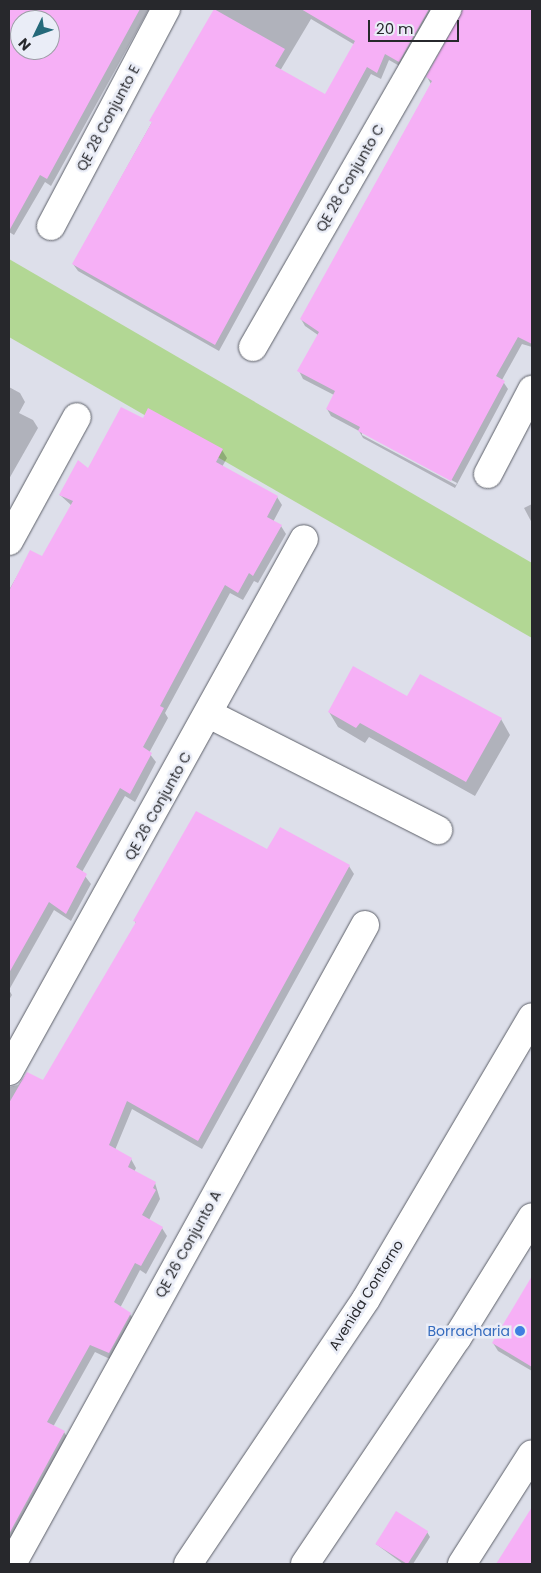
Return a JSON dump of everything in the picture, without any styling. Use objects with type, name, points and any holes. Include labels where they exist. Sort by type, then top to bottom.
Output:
[{"type":"street","name":"QE 28 Conjunto E","points":[[51,226],[166,9]]},
{"type":"street","name":"QE 28 Conjunto C","points":[[253,347],[447,9]]},
{"type":"street","points":[[488,474],[532,390]]},
{"type":"street","points":[[9,541],[77,416]]},
{"type":"street","name":"QE 26 Conjunto C","points":[[9,1071],[209,714],[304,539]]},
{"type":"street","points":[[209,714],[438,830]]},
{"type":"street","name":"QE 26 Conjunto A","points":[[12,1564],[365,925]]},
{"type":"street","name":"Avenida Contorno","points":[[188,1564],[366,1299],[532,1018]]},
{"type":"street","points":[[305,1564],[457,1338],[532,1217]]},
{"type":"street","points":[[462,1564],[532,1454]]},
{"type":"green space","points":[[9,259],[532,563],[532,638],[9,337]]},
{"type":"building","points":[[9,9],[140,9],[47,179],[40,175],[9,231]]},
{"type":"building","points":[[214,9],[285,49],[275,66],[325,94],[355,41],[301,9],[429,9],[399,62],[385,54],[377,73],[367,67],[215,345],[72,264],[152,122],[149,121]]},
{"type":"building","points":[[463,9],[532,9],[532,344],[518,337],[496,376],[505,381],[451,481],[358,431],[360,427],[326,409],[335,391],[297,371],[319,332],[300,319],[432,81],[426,77]]},
{"type":"building","points":[[121,407],[143,418],[148,408],[223,449],[216,462],[278,496],[267,517],[282,525],[253,576],[249,573],[238,593],[225,585],[160,706],[164,708],[143,747],[152,753],[130,794],[120,788],[76,867],[87,874],[66,914],[49,902],[9,973],[9,591],[30,550],[42,556],[73,501],[59,495],[78,460],[88,468]]},
{"type":"building","points":[[353,666],[407,696],[420,674],[502,718],[466,782],[360,723],[356,728],[328,712]]},
{"type":"building","points":[[196,811],[267,849],[280,827],[350,865],[198,1141],[127,1101],[109,1145],[132,1158],[128,1167],[156,1182],[153,1188],[156,1190],[142,1215],[163,1227],[141,1266],[135,1263],[114,1302],[131,1313],[109,1353],[90,1345],[47,1422],[65,1431],[9,1534],[9,1103],[27,1072],[43,1080],[136,922],[133,921]]},
{"type":"building","name":"Borracharia","points":[[532,1276],[532,1367],[492,1343]]},
{"type":"building","points":[[532,1507],[532,1564],[496,1564]]},
{"type":"building","points":[[396,1511],[428,1531],[408,1564],[375,1544]]},
{"type":"place","name":"Borracharia","points":[[520,1331]]}]
